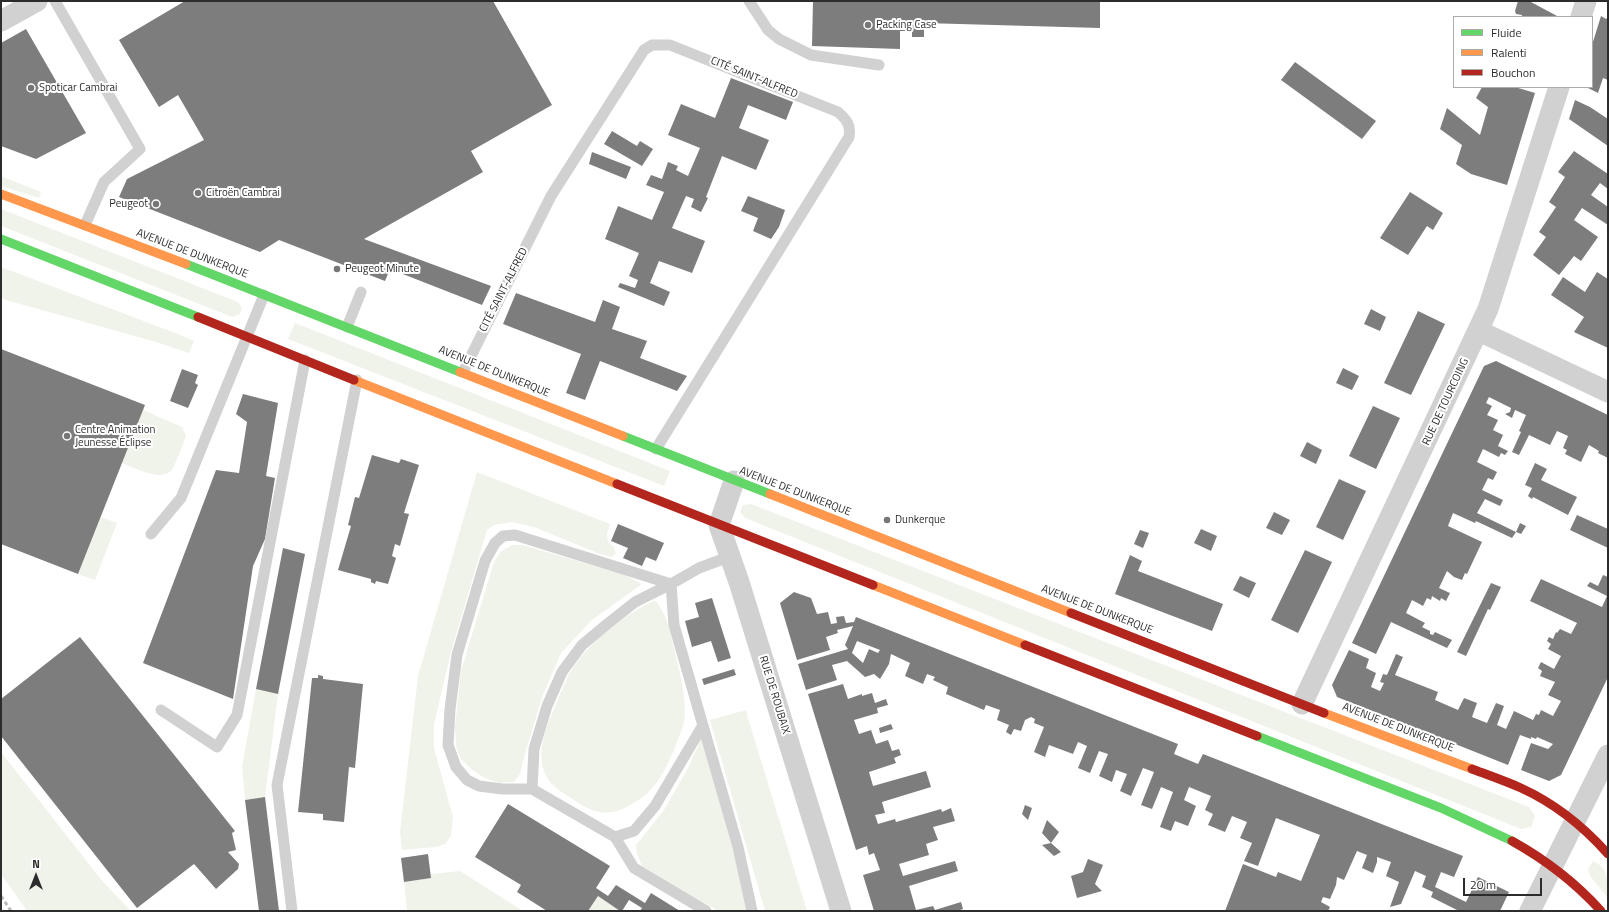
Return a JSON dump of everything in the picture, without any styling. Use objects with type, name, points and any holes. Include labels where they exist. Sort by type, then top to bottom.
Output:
[{"type":"main road","name":"AVENUE DE DUNKERQUE","points":[[1,194],[85,225],[463,372],[734,481],[1520,788],[1552,805],[1575,822],[1593,837],[1608,854]]},
{"type":"main road","points":[[1,239],[719,525],[1441,808],[1513,842],[1552,866],[1572,881],[1601,911]]},
{"type":"street","points":[[1,21],[38,1]]},
{"type":"street","points":[[1581,16],[1586,1]]},
{"type":"street","name":"RUE DE TOURCOING","points":[[1302,704],[1479,330],[1498,283],[1559,88]]},
{"type":"street","points":[[1479,330],[1608,392]]},
{"type":"street","points":[[719,525],[734,481]]},
{"type":"street","name":"RUE DE ROUBAIX","points":[[719,525],[841,911]]},
{"type":"street","points":[[1530,911],[1608,755]]},
{"type":"lane","points":[[55,1],[140,149],[104,182],[85,225]]},
{"type":"lane","points":[[749,1],[768,30],[779,39],[811,55],[879,65]]},
{"type":"lane","name":"CITÉ SAINT-ALFRED","points":[[463,372],[551,196],[644,50],[652,45],[670,45],[838,112],[846,119],[850,128],[849,137],[656,449]]},
{"type":"lane","points":[[347,327],[361,292]]},
{"type":"lane","points":[[151,534],[181,498],[264,295]]},
{"type":"lane","points":[[161,710],[217,747],[237,715],[306,360]]},
{"type":"lane","points":[[292,911],[277,785],[357,380]]},
{"type":"lane","points":[[671,584],[515,535],[503,536],[495,543],[486,561],[457,655],[450,709],[448,745],[456,767],[467,780],[479,786],[532,788],[615,837],[634,868],[706,911]]},
{"type":"lane","points":[[532,788],[534,749],[547,706],[562,672],[582,645],[635,602],[699,568],[730,556]]},
{"type":"lane","points":[[671,584],[674,625],[738,847],[752,911]]},
{"type":"lane","points":[[615,837],[634,831],[655,806],[703,725]]},
{"type":"shaded area","points":[[1,176],[41,192],[39,198],[1,186]]},
{"type":"shaded area","points":[[1,209],[238,302],[242,308],[240,314],[232,317],[1,226]]},
{"type":"shaded area","points":[[1,267],[194,341],[189,353],[156,342],[1,298]]},
{"type":"shaded area","points":[[295,323],[670,471],[664,486],[288,339]]},
{"type":"shaded area","points":[[143,410],[182,427],[186,436],[173,468],[169,473],[156,475],[141,471],[122,463]]},
{"type":"shaded area","points":[[477,472],[610,524],[607,534],[608,542],[614,547],[616,553],[612,557],[600,554],[534,527],[512,522],[494,525],[487,530],[451,652],[434,724],[434,748],[453,817],[451,836],[445,844],[436,847],[402,850],[400,832],[418,676]]},
{"type":"shaded area","points":[[751,504],[1529,807],[1535,816],[1531,827],[1521,829],[745,518],[740,512],[743,505]]},
{"type":"shaded area","points":[[101,517],[117,523],[95,580],[78,574]]},
{"type":"shaded area","points":[[513,545],[523,545],[625,575],[642,584],[592,620],[561,653],[543,695],[520,774],[514,782],[499,783],[483,777],[471,769],[461,759],[456,747],[455,727],[461,671],[494,562],[501,551]]},
{"type":"shaded area","points":[[653,601],[657,602],[666,618],[669,628],[684,693],[684,722],[666,767],[652,788],[639,800],[622,809],[608,813],[597,812],[578,803],[550,782],[542,764],[542,744],[551,716],[574,666],[600,637],[620,621]]},
{"type":"shaded area","points":[[256,689],[278,694],[265,797],[245,800],[242,767]]},
{"type":"shaded area","points":[[746,710],[807,911],[765,911],[710,720]]},
{"type":"shaded area","points":[[702,737],[743,887],[746,908],[745,911],[719,911],[692,897],[642,866],[637,854],[636,845],[664,810],[688,768]]},
{"type":"shaded area","points":[[1,752],[104,883],[131,911],[27,911],[1,874]]},
{"type":"shaded area","points":[[1593,861],[1605,871],[1608,898],[1590,876],[1588,869]]},
{"type":"shaded area","points":[[460,871],[523,911],[407,911],[404,882],[431,878],[431,874]]},
{"type":"shaded area","points":[[598,896],[620,911],[588,911]]},
{"type":"building","points":[[185,1],[493,1],[552,105],[471,151],[483,172],[364,239],[491,286],[482,305],[390,269],[385,281],[279,240],[260,252],[119,197],[127,179],[204,140],[178,95],[159,107],[119,40]]},
{"type":"building","name":"Packing Case","points":[[813,1],[1100,1],[1100,28],[924,23],[924,37],[912,37],[912,31],[900,31],[900,49],[812,46]]},
{"type":"building","points":[[1518,1],[1529,1],[1557,16],[1522,16],[1516,14],[1515,11]]},
{"type":"building","points":[[1601,16],[1606,19],[1608,17],[1608,80],[1603,78],[1598,93],[1588,88],[1593,88],[1593,42]]},
{"type":"building","name":"Spoticar Cambrai","points":[[26,29],[86,133],[36,159],[1,146],[1,43]]},
{"type":"building","points":[[1295,62],[1376,121],[1362,139],[1281,80]]},
{"type":"building","points":[[731,78],[793,102],[786,120],[748,105],[739,128],[769,140],[756,170],[722,156],[706,197],[708,198],[701,212],[691,207],[694,199],[686,196],[672,228],[705,241],[692,273],[659,261],[650,283],[670,292],[664,306],[618,287],[620,283],[635,288],[638,280],[629,276],[639,253],[605,239],[618,206],[652,220],[664,192],[646,185],[651,175],[662,179],[668,162],[678,166],[676,170],[688,176],[700,148],[668,135],[681,104],[715,118]]},
{"type":"building","points":[[1481,88],[1518,88],[1535,93],[1507,185],[1471,174],[1456,164],[1462,145],[1440,129],[1447,108],[1480,135],[1488,107],[1476,98]]},
{"type":"building","points":[[1575,100],[1590,107],[1608,119],[1608,146],[1569,119]]},
{"type":"building","points":[[612,131],[637,146],[640,141],[653,149],[642,166],[604,144]]},
{"type":"building","points":[[1574,151],[1608,174],[1608,189],[1600,183],[1591,195],[1608,207],[1608,225],[1582,208],[1574,220],[1598,237],[1581,261],[1574,256],[1559,275],[1533,255],[1546,237],[1539,232],[1556,207],[1549,202],[1565,177],[1558,172]]},
{"type":"building","points":[[592,152],[631,167],[626,179],[589,164]]},
{"type":"building","points":[[1410,192],[1443,213],[1433,230],[1427,226],[1408,255],[1380,238]]},
{"type":"building","points":[[748,196],[785,210],[779,227],[771,239],[753,231],[758,218],[741,211]]},
{"type":"building","points":[[1597,272],[1608,279],[1608,348],[1574,332],[1584,317],[1551,295],[1563,277],[1585,292]]},
{"type":"building","points":[[516,293],[595,322],[603,300],[620,307],[612,329],[647,341],[640,358],[687,376],[677,391],[600,361],[585,400],[566,393],[581,354],[503,324]]},
{"type":"building","points":[[1371,309],[1386,317],[1380,331],[1364,324]]},
{"type":"building","points":[[1418,311],[1445,324],[1411,395],[1384,383]]},
{"type":"building","name":"Centre Animation Jeunesse Éclipse","points":[[1,349],[145,405],[78,574],[1,544]]},
{"type":"building","points":[[1496,361],[1608,415],[1608,458],[1598,453],[1599,451],[1589,445],[1581,462],[1565,454],[1567,450],[1563,448],[1568,436],[1557,431],[1550,445],[1529,435],[1519,455],[1512,452],[1521,432],[1519,431],[1526,415],[1515,410],[1512,418],[1505,414],[1510,412],[1511,408],[1489,397],[1486,403],[1492,406],[1487,415],[1498,420],[1493,430],[1503,435],[1498,446],[1508,451],[1505,455],[1501,453],[1499,457],[1483,449],[1477,462],[1497,472],[1493,480],[1488,478],[1482,490],[1503,500],[1500,506],[1485,499],[1477,513],[1516,532],[1512,538],[1476,521],[1475,523],[1453,513],[1448,526],[1482,542],[1467,574],[1465,573],[1462,580],[1454,577],[1447,571],[1439,588],[1450,593],[1446,601],[1441,598],[1440,601],[1432,596],[1431,600],[1427,598],[1423,606],[1412,600],[1406,613],[1425,623],[1422,627],[1430,631],[1430,634],[1433,635],[1435,632],[1452,640],[1447,648],[1391,622],[1376,654],[1352,643],[1484,366]]},
{"type":"building","points":[[1343,368],[1359,376],[1352,390],[1336,383]]},
{"type":"building","points":[[182,369],[198,375],[195,383],[198,385],[188,408],[170,401]]},
{"type":"building","points":[[243,394],[278,403],[266,476],[275,478],[265,539],[253,566],[233,699],[143,663],[216,470],[239,473],[247,422],[236,414]]},
{"type":"building","points":[[1373,406],[1400,418],[1376,469],[1349,456]]},
{"type":"building","points":[[1307,442],[1322,450],[1316,464],[1300,456]]},
{"type":"building","points":[[372,455],[399,463],[401,459],[419,465],[404,513],[409,514],[400,546],[395,544],[392,556],[396,558],[388,584],[376,581],[375,584],[371,582],[371,579],[338,570],[351,526],[348,525],[355,497],[359,498]]},
{"type":"building","points":[[1535,463],[1547,469],[1541,480],[1577,497],[1568,515],[1533,497],[1532,499],[1528,496],[1532,488],[1525,485]]},
{"type":"building","points":[[1339,479],[1366,491],[1343,540],[1316,527]]},
{"type":"building","points":[[1274,512],[1290,520],[1282,535],[1266,528]]},
{"type":"building","points":[[1577,515],[1608,529],[1608,548],[1570,530]]},
{"type":"building","points":[[1520,523],[1526,526],[1521,534],[1516,532]]},
{"type":"building","points":[[618,524],[664,543],[656,561],[646,557],[642,566],[623,558],[628,548],[611,541]]},
{"type":"building","points":[[1201,529],[1217,536],[1211,551],[1194,543]]},
{"type":"building","points":[[1140,530],[1149,533],[1143,548],[1134,544]]},
{"type":"building","points":[[283,548],[305,554],[278,694],[256,689]]},
{"type":"building","points":[[1305,550],[1332,562],[1298,633],[1271,620]]},
{"type":"building","points":[[1130,555],[1142,561],[1138,571],[1223,604],[1212,631],[1115,594]]},
{"type":"building","points":[[1603,575],[1608,577],[1608,677],[1561,775],[1549,781],[1521,770],[1531,743],[1548,749],[1553,744],[1537,737],[1536,739],[1531,737],[1531,739],[1520,735],[1508,765],[1337,697],[1332,685],[1349,650],[1369,659],[1366,668],[1376,673],[1371,687],[1380,691],[1384,683],[1380,682],[1383,674],[1387,675],[1396,654],[1403,657],[1395,675],[1438,692],[1435,700],[1458,710],[1464,698],[1477,703],[1472,717],[1487,723],[1496,703],[1504,706],[1497,725],[1506,729],[1514,711],[1533,720],[1536,714],[1539,715],[1541,710],[1553,716],[1561,701],[1548,695],[1555,682],[1540,676],[1542,671],[1538,668],[1541,662],[1554,669],[1561,656],[1548,649],[1551,644],[1547,641],[1549,637],[1553,639],[1556,632],[1557,633],[1560,629],[1571,634],[1577,623],[1530,601],[1541,579],[1602,607],[1607,596],[1587,586],[1590,582],[1598,586]]},
{"type":"building","points":[[1240,576],[1256,583],[1249,598],[1233,590]]},
{"type":"building","points":[[1491,583],[1501,587],[1490,610],[1488,609],[1466,656],[1457,652]]},
{"type":"building","points":[[794,592],[811,598],[817,614],[828,612],[831,624],[837,623],[836,617],[844,616],[846,623],[854,622],[856,617],[1178,744],[1174,754],[1198,764],[1203,754],[1463,856],[1454,877],[1441,872],[1435,887],[1466,902],[1478,877],[1509,892],[1500,911],[1459,911],[1431,897],[1433,892],[1422,887],[1426,876],[1415,871],[1401,904],[1390,907],[1399,882],[1386,876],[1391,862],[1377,857],[1377,862],[1373,873],[1362,868],[1367,855],[1357,851],[1344,880],[1337,877],[1336,885],[1330,899],[1323,897],[1321,902],[1330,907],[1328,911],[1225,911],[1243,864],[1276,877],[1278,872],[1301,881],[1320,835],[1276,818],[1258,866],[1244,861],[1252,843],[1240,838],[1247,822],[1232,816],[1225,832],[1208,825],[1213,814],[1205,810],[1211,796],[1189,787],[1184,800],[1196,806],[1188,826],[1175,821],[1171,831],[1160,827],[1173,792],[1161,787],[1152,809],[1141,805],[1154,772],[1143,768],[1131,796],[1120,791],[1127,774],[1116,770],[1112,782],[1099,776],[1108,754],[1099,751],[1090,773],[1078,768],[1087,746],[1078,742],[1073,754],[1049,745],[1045,757],[1034,752],[1044,727],[1034,723],[1035,719],[1031,717],[1025,720],[1021,731],[1014,729],[1011,735],[1006,732],[1009,725],[997,720],[1000,710],[986,705],[984,710],[946,694],[948,687],[933,680],[935,677],[927,674],[923,684],[905,676],[910,663],[891,654],[889,664],[880,679],[874,674],[865,677],[847,661],[832,665],[837,680],[806,690],[798,664],[848,649],[845,645],[853,626],[837,630],[838,633],[826,637],[830,650],[797,660],[780,603]],"holes":[[[857,641],[880,650],[878,653],[869,649],[863,663],[852,653]]]},
{"type":"building","points":[[712,598],[731,658],[718,662],[711,641],[692,647],[685,621],[699,617],[695,603]]},
{"type":"building","points":[[80,637],[235,831],[232,833],[236,850],[228,852],[239,864],[238,869],[216,889],[194,864],[137,908],[1,736],[1,699]]},
{"type":"building","points":[[734,669],[736,675],[704,685],[702,679]]},
{"type":"building","points":[[318,675],[323,676],[323,679],[363,684],[355,768],[349,767],[344,822],[323,820],[323,814],[298,812],[312,678],[318,678]]},
{"type":"building","points":[[843,684],[848,699],[862,694],[862,696],[872,693],[875,703],[886,699],[888,705],[877,708],[878,713],[854,720],[859,734],[871,730],[876,744],[888,740],[892,751],[899,749],[901,755],[894,758],[896,763],[869,772],[873,786],[926,771],[931,787],[882,802],[885,813],[875,815],[878,824],[895,819],[896,822],[941,809],[942,812],[951,808],[955,821],[933,827],[938,840],[926,844],[929,855],[899,864],[903,876],[955,861],[958,871],[909,886],[916,910],[933,906],[935,910],[961,902],[963,909],[957,911],[874,911],[863,875],[880,870],[874,853],[869,855],[867,846],[856,850],[808,694]]},
{"type":"building","points":[[891,724],[893,729],[880,733],[879,728]]},
{"type":"building","points":[[265,797],[279,911],[259,911],[245,800]]},
{"type":"building","points":[[508,804],[610,866],[596,888],[608,896],[616,885],[645,903],[651,893],[680,911],[640,911],[642,908],[629,900],[622,911],[620,911],[598,896],[588,911],[547,911],[517,892],[521,885],[475,857]]},
{"type":"building","points":[[1025,805],[1032,808],[1028,820],[1022,814]]},
{"type":"building","points":[[1047,820],[1059,832],[1051,843],[1042,833]]},
{"type":"building","points":[[1051,843],[1061,852],[1054,856],[1042,845]]},
{"type":"building","points":[[428,854],[431,878],[404,882],[401,858]]},
{"type":"building","points":[[1088,859],[1103,865],[1095,884],[1102,891],[1077,898],[1071,876],[1083,872]]},
{"type":"railway","points":[[1,896],[11,911]]},
{"type":"traffic: fast","points":[[1,239],[198,317]]},
{"type":"traffic: fast","points":[[186,264],[460,372]]},
{"type":"traffic: fast","points":[[623,436],[770,494]]},
{"type":"traffic: fast","points":[[1257,736],[1441,808],[1512,841]]},
{"type":"traffic: slow","points":[[1,194],[186,264]]},
{"type":"traffic: slow","points":[[460,372],[623,436]]},
{"type":"traffic: slow","points":[[354,380],[617,484]]},
{"type":"traffic: slow","points":[[770,494],[1071,613]]},
{"type":"traffic: slow","points":[[873,585],[1025,645]]},
{"type":"traffic: slow","points":[[1324,713],[1472,769]]},
{"type":"traffic: jam","points":[[198,317],[354,380]]},
{"type":"traffic: jam","points":[[617,484],[873,585]]},
{"type":"traffic: jam","points":[[1071,613],[1324,713]]},
{"type":"traffic: jam","points":[[1025,645],[1257,736]]},
{"type":"traffic: jam","points":[[1472,769],[1521,788],[1557,808],[1589,834],[1608,854]]},
{"type":"traffic: jam","points":[[1512,841],[1560,872],[1581,890],[1601,911]]},
{"type":"place","name":"Packing Case","points":[[868,25]]},
{"type":"place","name":"Spoticar Cambrai","points":[[31,88]]},
{"type":"place","name":"Citroën Cambrai","points":[[198,193]]},
{"type":"place","name":"Peugeot","points":[[156,204]]},
{"type":"place","name":"Peugeot Minute","points":[[337,269]]},
{"type":"place","name":"Centre Animation Jeunesse Éclipse","points":[[67,436]]},
{"type":"place","name":"Dunkerque","points":[[887,520]]}]
